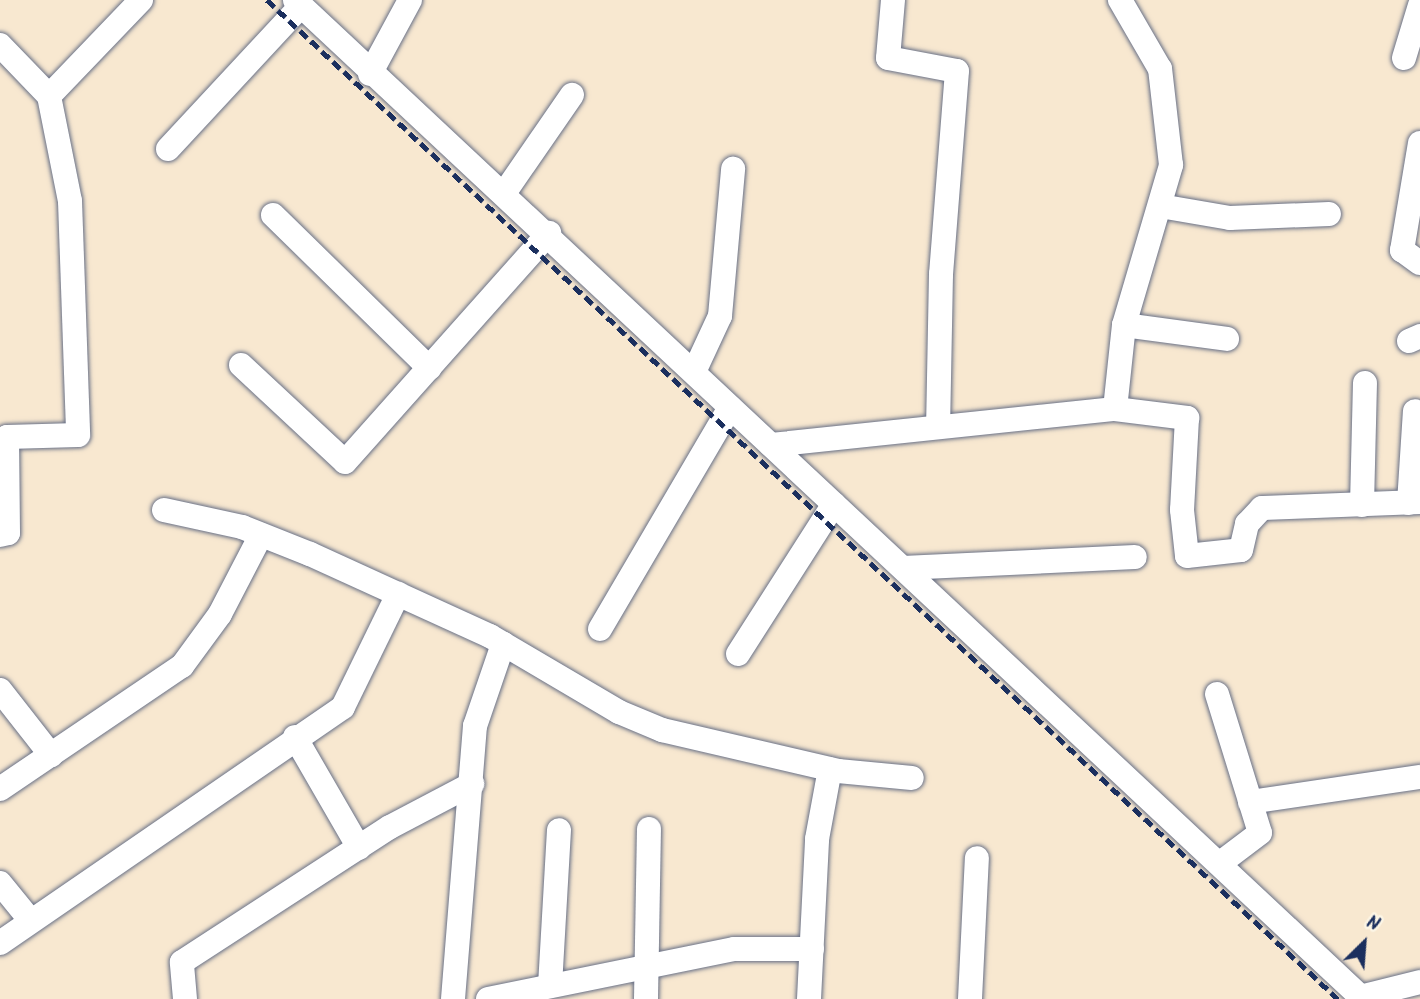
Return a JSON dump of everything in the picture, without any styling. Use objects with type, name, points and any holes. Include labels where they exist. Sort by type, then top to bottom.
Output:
[{"type":"street","points":[[49,96],[141,0]]},
{"type":"street","points":[[370,74],[410,0]]},
{"type":"street","points":[[893,0],[888,58],[957,71],[941,274],[938,425]]},
{"type":"street","points":[[1115,409],[1124,325],[1171,165],[1160,69],[1120,0]]},
{"type":"street","points":[[168,149],[298,3],[370,74],[549,233],[730,407],[1362,998],[1420,982]]},
{"type":"street","points":[[1404,57],[1420,5]]},
{"type":"street","points":[[0,45],[49,96],[70,201],[78,435],[7,437],[8,533],[0,535]]},
{"type":"street","points":[[505,192],[572,95]]},
{"type":"street","points":[[1420,143],[1402,250],[1420,263]]},
{"type":"street","points":[[694,372],[720,316],[733,169]]},
{"type":"street","points":[[1160,206],[1230,218],[1329,214]]},
{"type":"street","points":[[273,215],[429,368]]},
{"type":"street","points":[[241,365],[345,462],[549,233]]},
{"type":"street","points":[[1124,325],[1227,339]]},
{"type":"street","points":[[1362,505],[1365,383]]},
{"type":"street","points":[[600,629],[730,407]]},
{"type":"street","points":[[771,445],[938,425],[1115,409],[1187,418],[1182,510],[1187,555],[1241,550],[1247,524],[1262,508],[1415,503],[1415,411]]},
{"type":"street","points":[[738,654],[834,504]]},
{"type":"street","points":[[164,510],[261,535],[398,594],[503,644],[662,730],[830,769],[912,778]]},
{"type":"street","points":[[0,789],[182,666],[220,614],[261,535]]},
{"type":"street","points":[[903,568],[1135,558]]},
{"type":"street","points":[[0,943],[295,737],[343,707],[398,594]]},
{"type":"street","points":[[453,999],[475,726],[503,644]]},
{"type":"street","points":[[0,690],[51,755]]},
{"type":"street","points":[[1217,694],[1260,833],[1219,863]]},
{"type":"street","points":[[295,737],[359,848]]},
{"type":"street","points":[[809,999],[817,839],[830,769]]},
{"type":"street","points":[[1250,802],[1420,777]]},
{"type":"street","points":[[185,999],[182,962],[359,848],[472,784]]},
{"type":"street","points":[[646,999],[649,829]]},
{"type":"street","points":[[550,986],[559,830]]},
{"type":"street","points":[[970,999],[977,858]]},
{"type":"street","points":[[0,883],[31,921]]},
{"type":"street","points":[[488,999],[734,949],[812,949]]},
{"type":"railway","points":[[267,0],[1338,999]]}]
